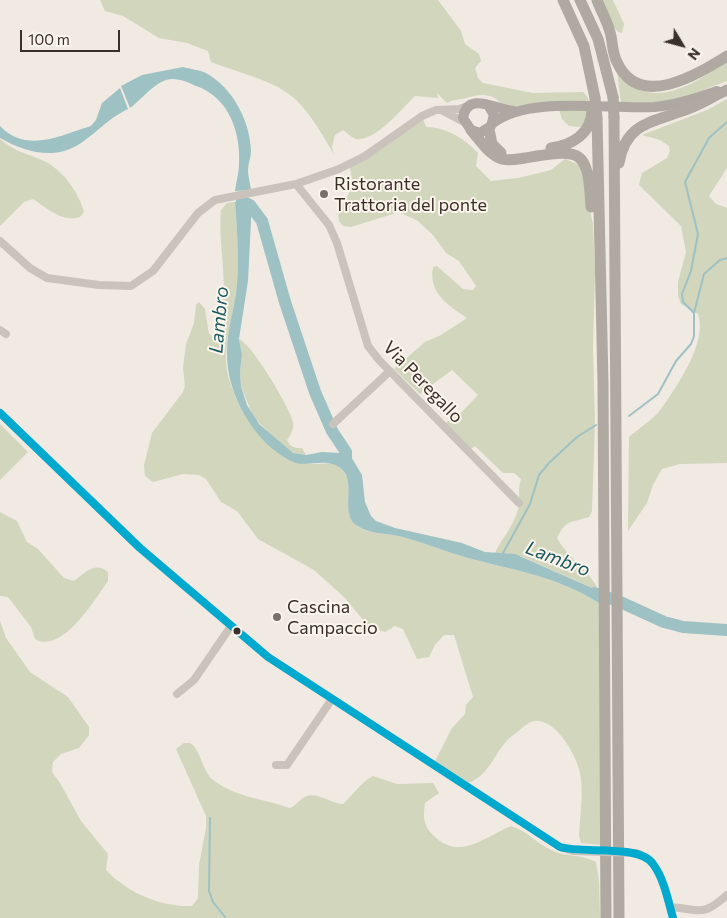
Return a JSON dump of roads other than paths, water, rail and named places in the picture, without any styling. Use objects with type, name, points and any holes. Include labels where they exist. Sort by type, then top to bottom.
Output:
[{"type":"highway","points":[[556,0],[574,36],[593,97]]},
{"type":"highway","points":[[564,0],[584,46],[593,97],[594,115],[601,296],[602,508],[608,844],[606,918]]},
{"type":"highway","points":[[580,0],[598,39],[613,97],[614,117],[619,918]]},
{"type":"highway","points":[[597,0],[610,32],[616,61],[633,81],[643,85],[681,82],[727,56]]},
{"type":"highway","points":[[615,347],[618,301],[619,163],[625,140],[642,125],[690,109],[727,89]]},
{"type":"highway","points":[[491,126],[492,144],[504,154],[561,146],[574,141],[585,131],[594,115]]},
{"type":"highway","points":[[467,126],[492,154],[502,160],[561,152],[574,154],[585,163],[590,175],[595,256],[601,296]]},
{"type":"highway","points":[[620,838],[624,862],[625,918]]},
{"type":"main road","points":[[520,111],[504,116],[480,133],[467,126],[464,113],[468,106],[480,102],[503,110],[520,111],[572,106],[665,106],[727,89]]},
{"type":"main road","points":[[488,105],[494,115],[491,126]]},
{"type":"street","points":[[0,241],[30,268],[47,278],[109,286],[131,286],[153,271],[198,214],[215,200],[296,184],[339,169],[365,156],[408,125],[436,110],[459,109],[468,106]]},
{"type":"street","points":[[436,110],[447,112],[467,126]]},
{"type":"street","name":"Via Peregallo","points":[[296,184],[329,225],[337,242],[368,346],[519,503]]},
{"type":"street","points":[[333,424],[390,371]]},
{"type":"street","points":[[0,413],[140,548],[268,657],[560,847],[573,850],[636,853],[647,857],[655,866],[664,886],[673,918]]},
{"type":"street","points":[[178,694],[194,680],[231,626]]},
{"type":"street","points":[[276,765],[287,765],[332,699]]},
{"type":"street","points":[[670,907],[703,914],[717,906],[727,895]]},
{"type":"water","points":[[183,67],[204,72],[216,79],[232,96],[238,106],[250,140],[251,153],[248,170],[251,190],[235,191],[239,171],[239,152],[235,129],[225,107],[207,91],[181,80],[166,80],[130,108],[121,86],[142,75]]},
{"type":"water","points":[[120,88],[128,109],[71,149],[51,153],[40,152],[20,147],[0,138],[0,126],[10,134],[21,139],[33,141],[56,137],[91,126],[96,120],[102,103]]},
{"type":"water","points":[[252,200],[248,281],[239,339],[242,355],[240,372],[241,387],[247,405],[259,424],[293,453],[306,455],[322,452],[350,455],[362,475],[365,502],[371,516],[376,521],[395,528],[462,543],[485,552],[515,554],[599,591],[599,603],[567,586],[551,580],[468,558],[403,537],[361,528],[351,519],[347,477],[343,470],[330,463],[296,463],[277,453],[265,442],[244,415],[237,399],[231,384],[227,352],[238,275],[235,202]]},
{"type":"waterway","points":[[694,313],[683,302],[682,294],[691,271],[698,234],[685,182],[709,138],[727,122]]},
{"type":"waterway","name":"Lambro","points":[[242,201],[250,205],[262,221],[285,302],[315,392],[332,431],[346,452],[346,461]]},
{"type":"waterway","points":[[629,416],[658,394],[676,361],[691,344],[694,336],[694,313],[704,274],[720,260],[727,258]]},
{"type":"waterway","points":[[502,555],[530,504],[539,475],[577,437],[596,425]]},
{"type":"waterway","points":[[594,593],[618,601],[664,622],[683,627],[727,630]]},
{"type":"waterway","points":[[210,818],[209,891],[213,902],[225,917]]},
{"type":"place","name":"Ristorante Trattoria del ponte","points":[[324,194]]},
{"type":"place","name":"Cascina Campaccio","points":[[277,617]]}]
